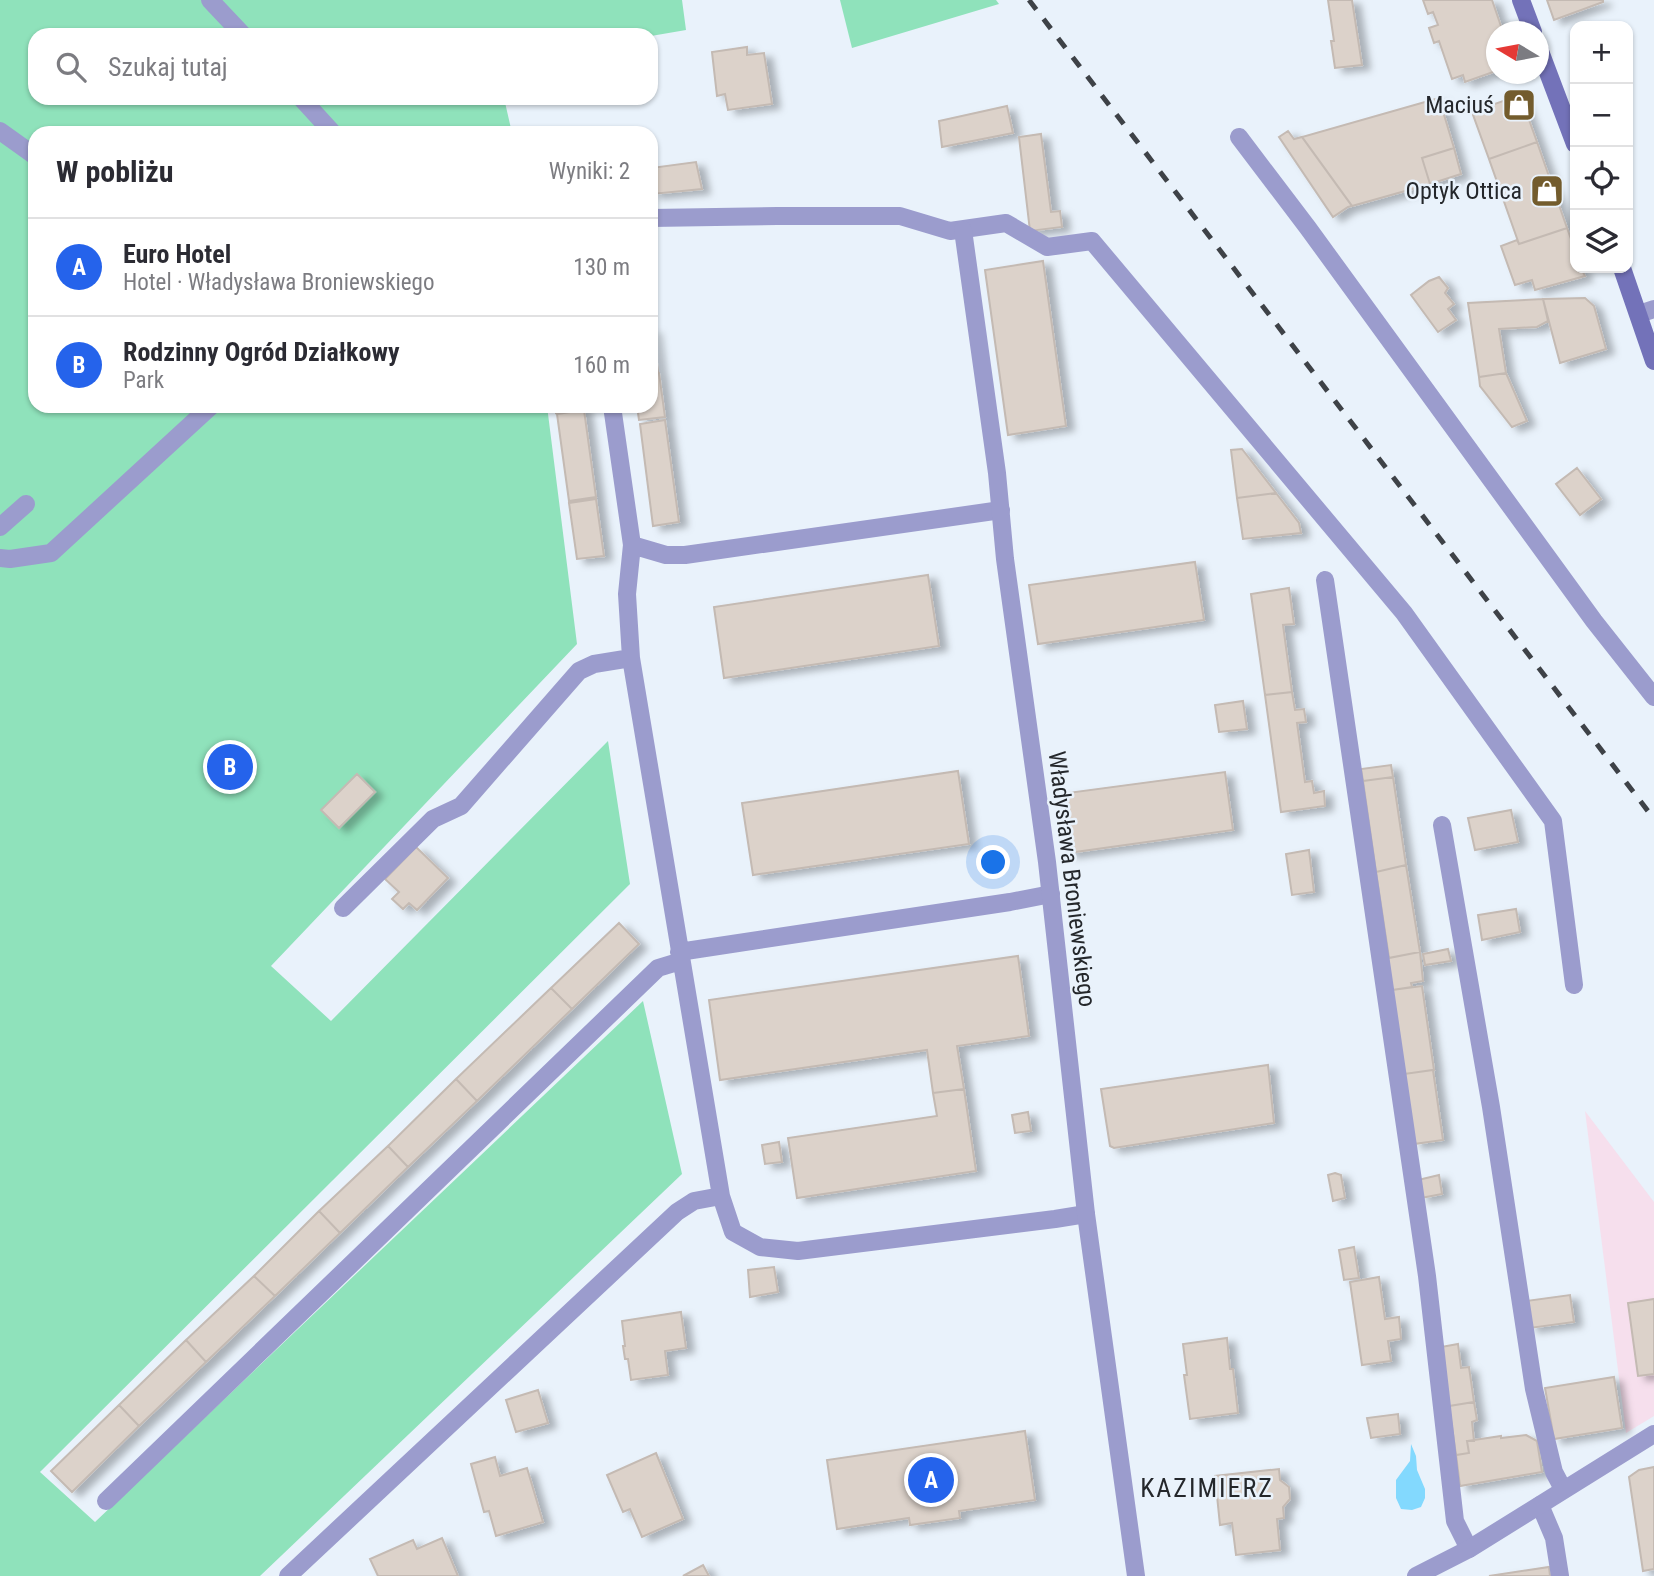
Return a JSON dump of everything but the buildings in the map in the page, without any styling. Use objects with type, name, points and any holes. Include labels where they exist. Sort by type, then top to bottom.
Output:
[{"type":"street","points":[[210,0],[236,28]]},
{"type":"street","points":[[1521,0],[1529,21]]},
{"type":"street","points":[[1549,75],[1570,131]]},
{"type":"street","points":[[307,105],[327,126]]},
{"type":"street","points":[[0,131],[28,151]]},
{"type":"street","points":[[1239,137],[1594,621],[1654,697]]},
{"type":"street","points":[[658,218],[900,216],[950,231],[1006,223],[1047,247],[1092,241],[1404,613],[1553,821],[1574,985]]},
{"type":"street","name":"Władysława Broniewskiego","points":[[963,230],[1051,894],[1086,1214],[1136,1576]]},
{"type":"street","points":[[1625,273],[1646,312],[1654,361]]},
{"type":"street","points":[[0,558],[51,553],[203,413]]},
{"type":"street","points":[[613,413],[632,545],[627,594],[631,658],[721,1196],[733,1232],[760,1247],[798,1251],[1086,1214]]},
{"type":"street","points":[[0,527],[26,504]]},
{"type":"street","points":[[632,545],[666,555],[685,555],[1001,510]]},
{"type":"street","points":[[1325,580],[1427,1276],[1455,1521],[1469,1549]]},
{"type":"street","points":[[343,908],[433,819],[461,806],[579,671],[594,664],[631,658]]},
{"type":"street","points":[[1442,825],[1491,1107],[1534,1390],[1554,1472],[1563,1489]]},
{"type":"street","points":[[106,1501],[658,968],[680,956],[1051,894]]},
{"type":"street","points":[[288,1576],[677,1212],[694,1201],[721,1196]]},
{"type":"street","points":[[1416,1576],[1469,1549],[1654,1434]]},
{"type":"street","points":[[1539,1506],[1554,1538],[1560,1576]]},
{"type":"shaded area","points":[[1585,1111],[1654,1202],[1654,1416],[1626,1433]]},
{"type":"green space","points":[[0,0],[682,0],[686,30],[658,35],[658,28],[28,28],[28,105],[506,105],[510,126],[28,126],[28,413],[548,413],[577,644],[271,966],[331,1021],[608,741],[630,884],[40,1472],[95,1522],[643,1001],[682,1174],[260,1576],[0,1576]]},
{"type":"green space","points":[[840,0],[996,0],[999,4],[852,48]]},
{"type":"water","points":[[1411,1444],[1425,1489],[1421,1507],[1412,1510],[1401,1509],[1396,1498],[1396,1480],[1410,1461]]},
{"type":"railway","points":[[1029,0],[1654,819]]},
{"type":"place","name":"Maciuś","points":[[1519,105]]},
{"type":"place","name":"Optyk Ottica","points":[[1547,191]]},
{"type":"place","name":"Rodzinny Ogród Działkowy","points":[[230,767]]},
{"type":"place","name":"Euro Hotel","points":[[931,1480]]},
{"type":"district","name":"KAZIMIERZ","points":[[1207,1488]]}]
